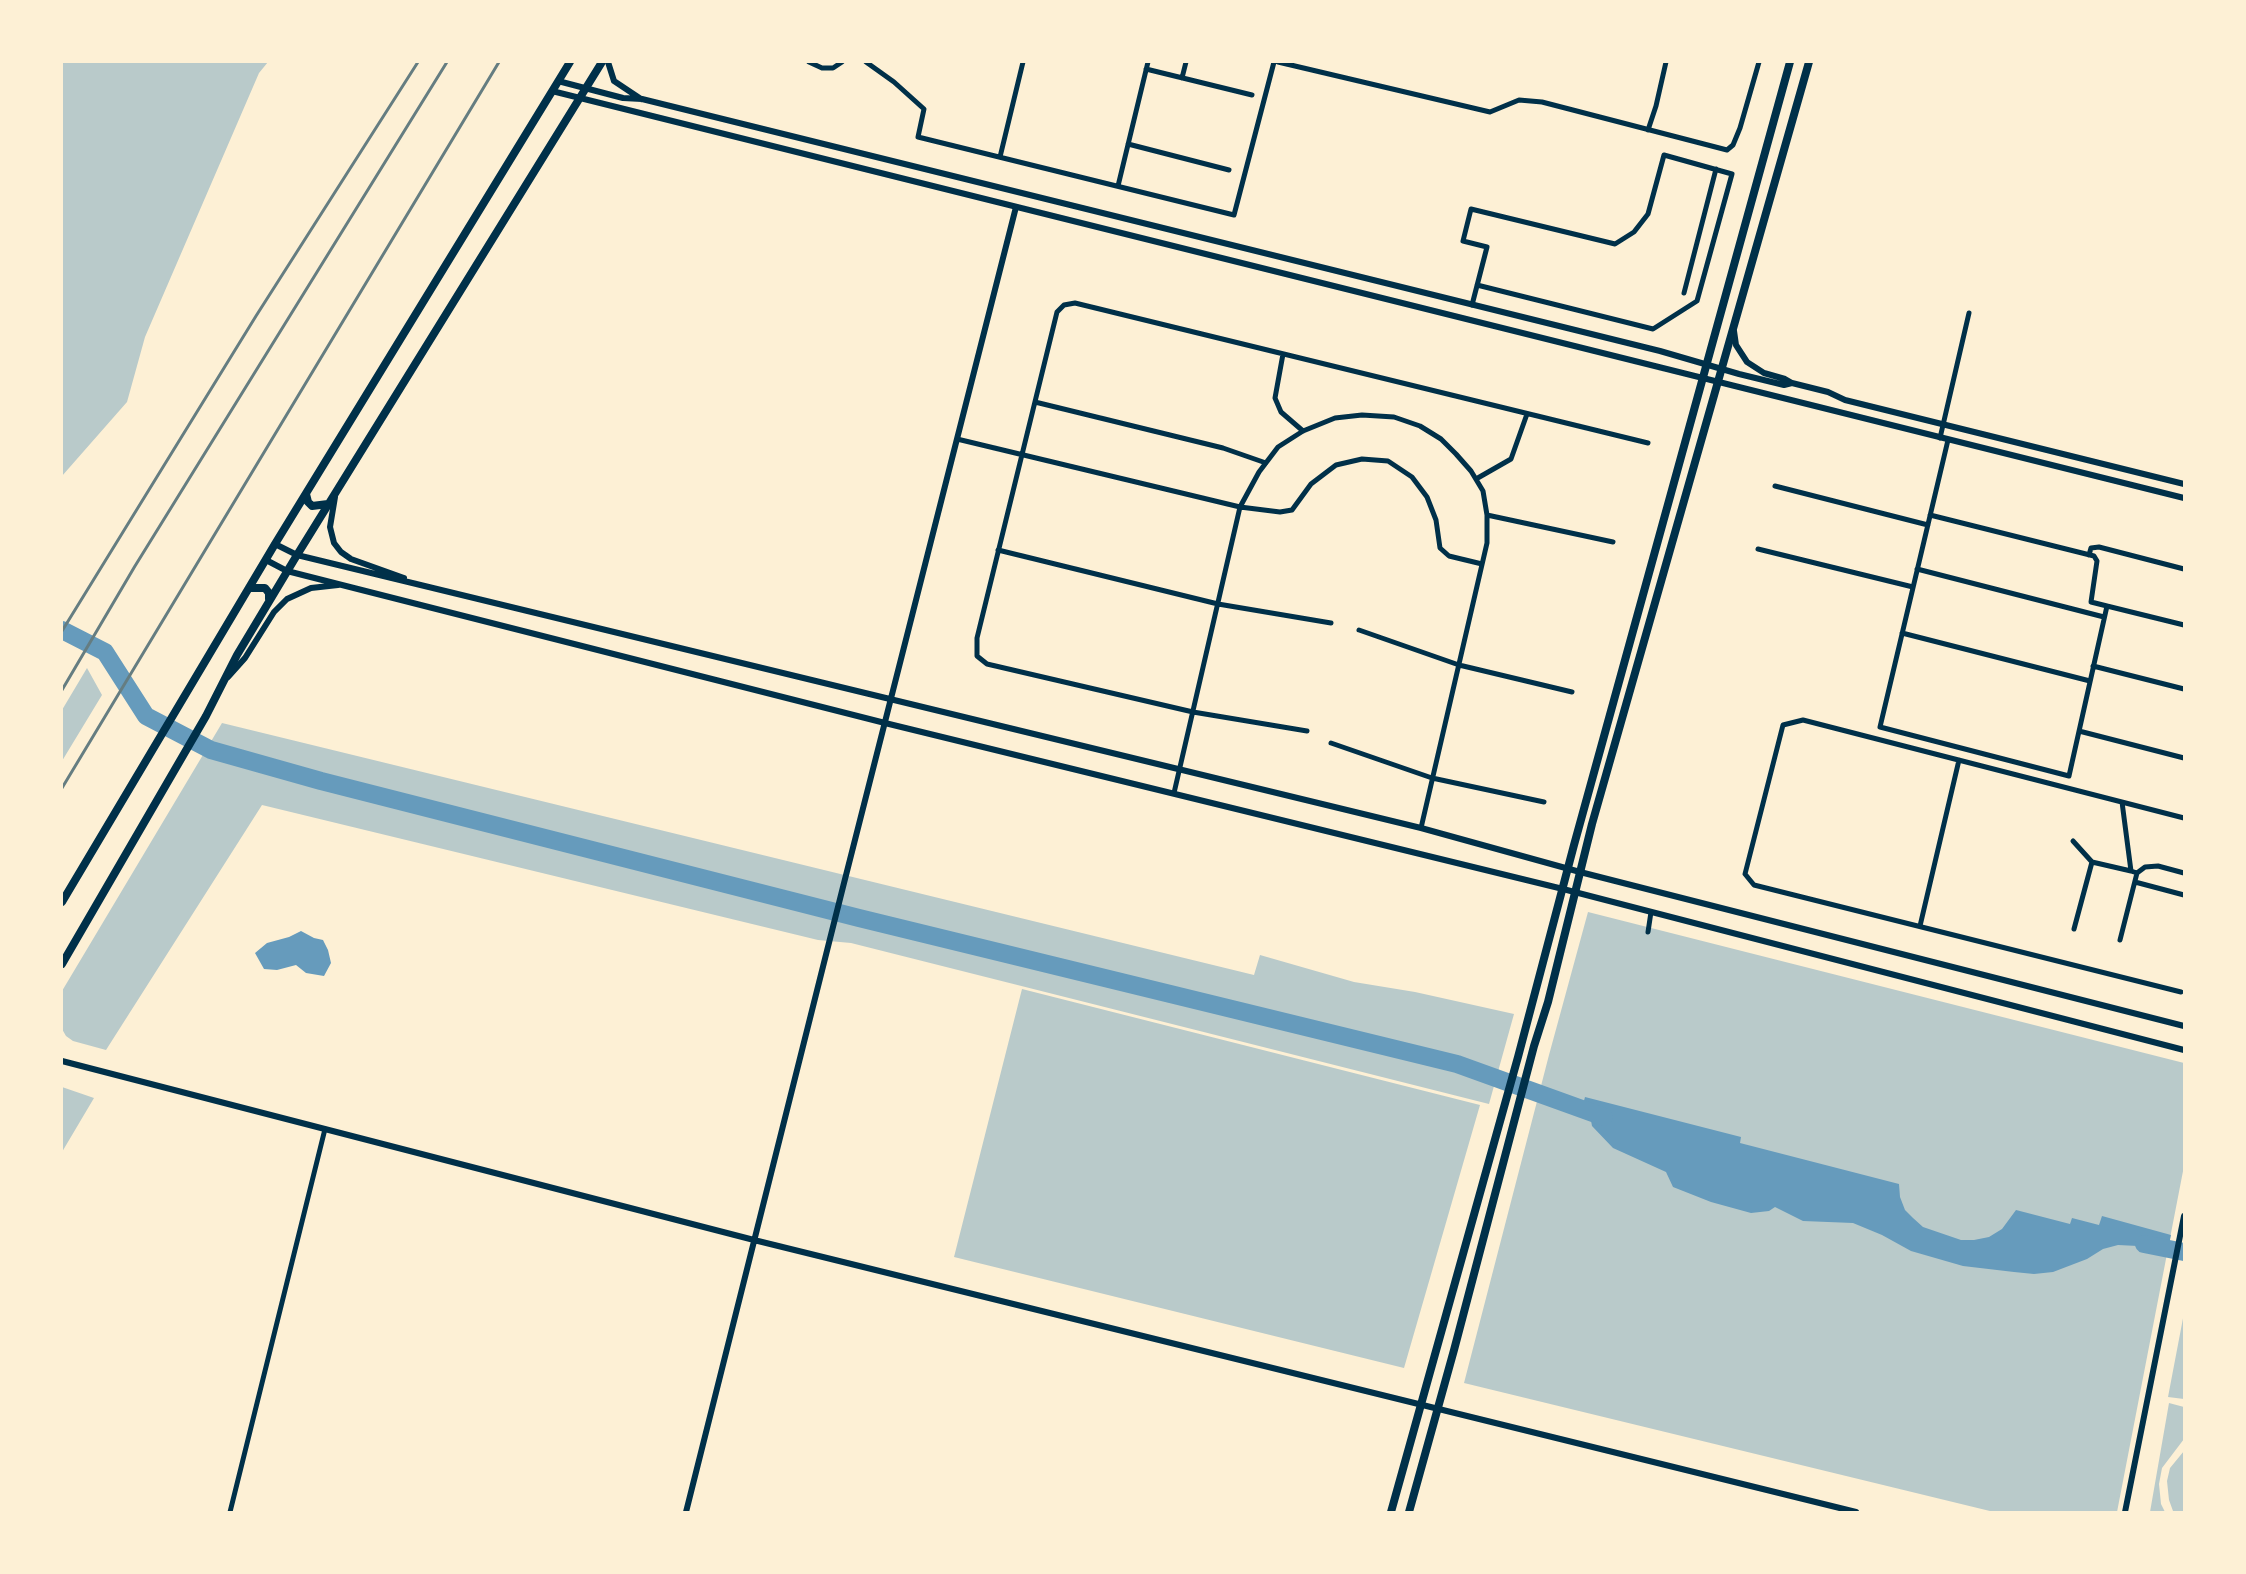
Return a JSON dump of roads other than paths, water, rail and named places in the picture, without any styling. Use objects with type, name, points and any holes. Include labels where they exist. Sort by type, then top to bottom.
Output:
[{"type":"main road","points":[[62,902],[147,754],[570,62]]},
{"type":"main road","points":[[62,963],[203,721],[269,601],[602,62]]},
{"type":"main road","points":[[1391,1512],[1507,1098],[1790,62]]},
{"type":"main road","points":[[1409,1512],[1530,1058],[1548,1002],[1580,872],[1809,62]]},
{"type":"main road","points":[[306,494],[312,506],[328,504]]},
{"type":"main road","points":[[249,588],[259,586],[265,588],[269,593],[269,601]]},
{"type":"street","points":[[608,62],[614,81],[642,99]]},
{"type":"street","points":[[809,62],[822,68],[833,68],[842,62]]},
{"type":"street","points":[[866,62],[894,82],[924,110],[918,136],[1234,216],[1276,62],[1490,112],[1519,100],[1542,102],[1727,150],[1733,145],[1740,128],[1759,62]]},
{"type":"street","points":[[1000,157],[1023,62]]},
{"type":"street","points":[[1118,186],[1148,62]]},
{"type":"street","points":[[1182,78],[1186,62]]},
{"type":"street","points":[[1648,130],[1656,106],[1665,62]]},
{"type":"street","points":[[1146,69],[1252,95]]},
{"type":"street","points":[[558,81],[623,98],[642,99],[1472,305],[1784,385],[1792,383]]},
{"type":"street","points":[[552,91],[2184,498]]},
{"type":"street","points":[[1128,144],[1230,171]]},
{"type":"street","points":[[1472,305],[1477,285],[1487,247],[1463,241],[1471,209],[1615,244],[1634,232],[1648,213],[1665,155],[1732,174],[1697,301],[1653,329],[1477,285]]},
{"type":"street","points":[[1684,293],[1716,169]]},
{"type":"street","points":[[686,1512],[843,883],[1016,207]]},
{"type":"street","points":[[1307,731],[1192,712],[987,664],[976,656],[976,638],[1057,312],[1064,305],[1075,303],[1648,443]]},
{"type":"street","points":[[1940,438],[1970,313]]},
{"type":"street","points":[[1734,331],[1737,345],[1748,362],[1764,373],[1785,378],[1792,383],[1828,392],[1845,400],[2184,484]]},
{"type":"street","points":[[1283,354],[1275,398],[1281,412],[1303,430]]},
{"type":"street","points":[[1035,402],[1223,448],[1266,464]]},
{"type":"street","points":[[1476,479],[1511,459],[1527,414]]},
{"type":"street","points":[[1174,794],[1240,507],[1278,447],[1303,430],[1335,418],[1362,415],[1394,417],[1420,426],[1441,439],[1476,479],[1483,491],[1487,515],[1487,543],[1421,828]]},
{"type":"street","points":[[957,439],[1240,507],[1280,513],[1292,510],[1311,484],[1336,465],[1362,459],[1388,461],[1412,477],[1427,497],[1436,520],[1440,548],[1449,556],[1482,564]]},
{"type":"street","points":[[1948,440],[1880,727],[2068,776],[2107,606]]},
{"type":"street","points":[[1775,486],[1928,525]]},
{"type":"street","points":[[337,490],[330,527],[334,543],[341,552],[351,559],[422,585]]},
{"type":"street","points":[[1487,515],[1613,542]]},
{"type":"street","points":[[1930,515],[2089,555],[2097,561],[2091,602],[2184,625]]},
{"type":"street","points":[[275,544],[297,555],[1421,828],[1580,872],[2184,1026]]},
{"type":"street","points":[[2089,555],[2091,548],[2099,547],[2184,569]]},
{"type":"street","points":[[1758,549],[1913,587]]},
{"type":"street","points":[[999,550],[1218,604],[1331,623]]},
{"type":"street","points":[[266,560],[287,571],[885,723],[1575,892],[2184,1050]]},
{"type":"street","points":[[1917,569],[2104,617]]},
{"type":"street","points":[[222,684],[245,658],[274,612],[287,599],[311,588],[342,585]]},
{"type":"street","points":[[1359,630],[1459,665],[1572,692]]},
{"type":"street","points":[[1902,633],[2090,681]]},
{"type":"street","points":[[2093,666],[2184,689]]},
{"type":"street","points":[[2181,992],[1754,885],[1745,874],[1783,725],[1803,720],[2184,818]]},
{"type":"street","points":[[2079,731],[2184,758]]},
{"type":"street","points":[[1331,742],[1432,778],[1544,802]]},
{"type":"street","points":[[1920,926],[1959,760]]},
{"type":"street","points":[[2120,940],[2135,882],[2122,802]]},
{"type":"street","points":[[2073,841],[2092,862],[2134,872],[2145,867],[2158,866],[2184,873]]},
{"type":"street","points":[[2074,929],[2092,862]]},
{"type":"street","points":[[2135,882],[2184,895]]},
{"type":"street","points":[[1648,932],[1652,912]]},
{"type":"street","points":[[62,1061],[754,1240],[1856,1512]]},
{"type":"street","points":[[230,1512],[325,1129]]},
{"type":"street","points":[[2125,1512],[2184,1217]]},
{"type":"water","points":[[301,931],[323,940],[331,963],[324,976],[306,973],[296,965],[277,970],[264,969],[255,953],[267,943]]},
{"type":"water","points":[[1585,1097],[1741,1137],[1740,1143],[1899,1184],[1900,1197],[1905,1210],[1913,1218],[1923,1227],[1961,1240],[1989,1237],[2002,1229],[2016,1210],[2070,1224],[2072,1218],[2099,1225],[2102,1216],[2171,1235],[2167,1254],[2138,1246],[2118,1245],[2103,1249],[2087,1259],[2053,1272],[2034,1274],[1963,1266],[1911,1251],[1882,1235],[1853,1223],[1803,1221],[1775,1207],[1769,1211],[1751,1213],[1711,1202],[1673,1187],[1666,1172],[1613,1148],[1592,1126],[1590,1115],[1581,1112]]},
{"type":"waterway","points":[[62,630],[105,652],[146,716],[211,750],[321,781],[859,918],[1457,1064],[1604,1117]]},
{"type":"waterway","points":[[2144,1244],[2184,1252]]},
{"type":"railway","points":[[62,631],[256,316],[418,62]]},
{"type":"railway","points":[[62,690],[135,566],[447,62]]},
{"type":"railway","points":[[62,788],[499,62]]}]
